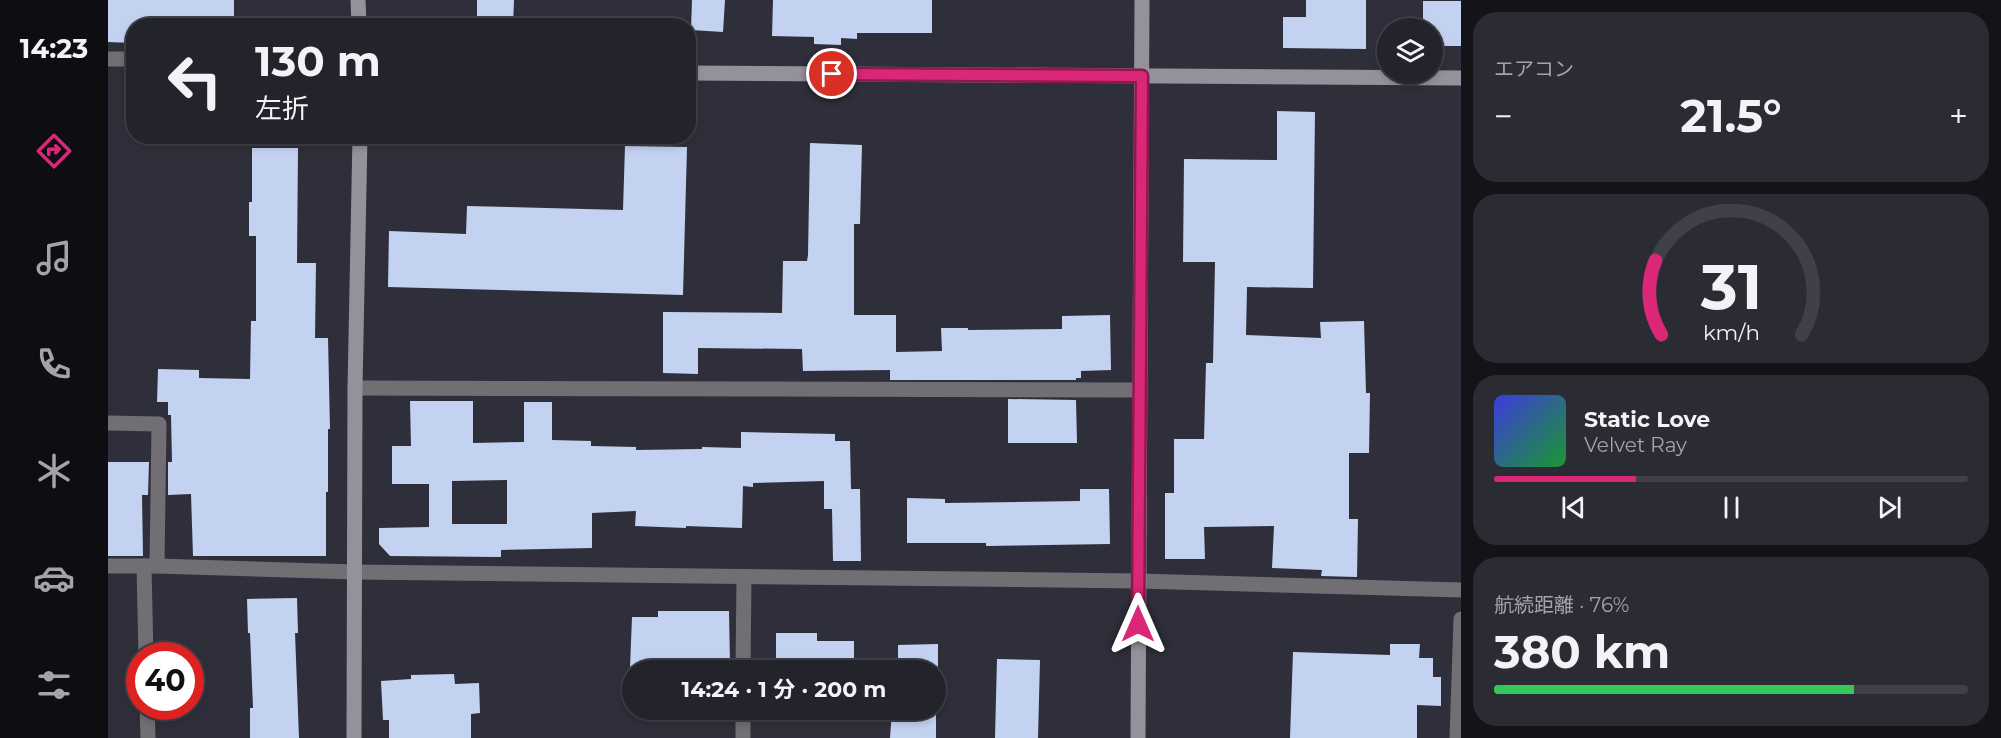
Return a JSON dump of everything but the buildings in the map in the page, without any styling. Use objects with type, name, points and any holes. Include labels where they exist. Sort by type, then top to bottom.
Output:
[{"type":"street","points":[[358,0],[359,18]]},
{"type":"street","points":[[1138,738],[1142,0]]},
{"type":"street","points":[[108,60],[126,59]]},
{"type":"street","points":[[696,73],[1461,78]]},
{"type":"street","points":[[354,738],[360,144]]},
{"type":"street","points":[[356,388],[1139,390]]},
{"type":"street","points":[[108,423],[159,424],[147,642]]},
{"type":"street","points":[[108,566],[354,572],[1139,581],[1461,590]]},
{"type":"street","points":[[743,660],[744,577]]},
{"type":"street","points":[[1457,738],[1461,619]]},
{"type":"street","points":[[147,720],[148,738]]},
{"type":"street","points":[[743,720],[743,738]]},
{"type":"route","points":[[832,74],[1142,76],[1138,624]]}]
